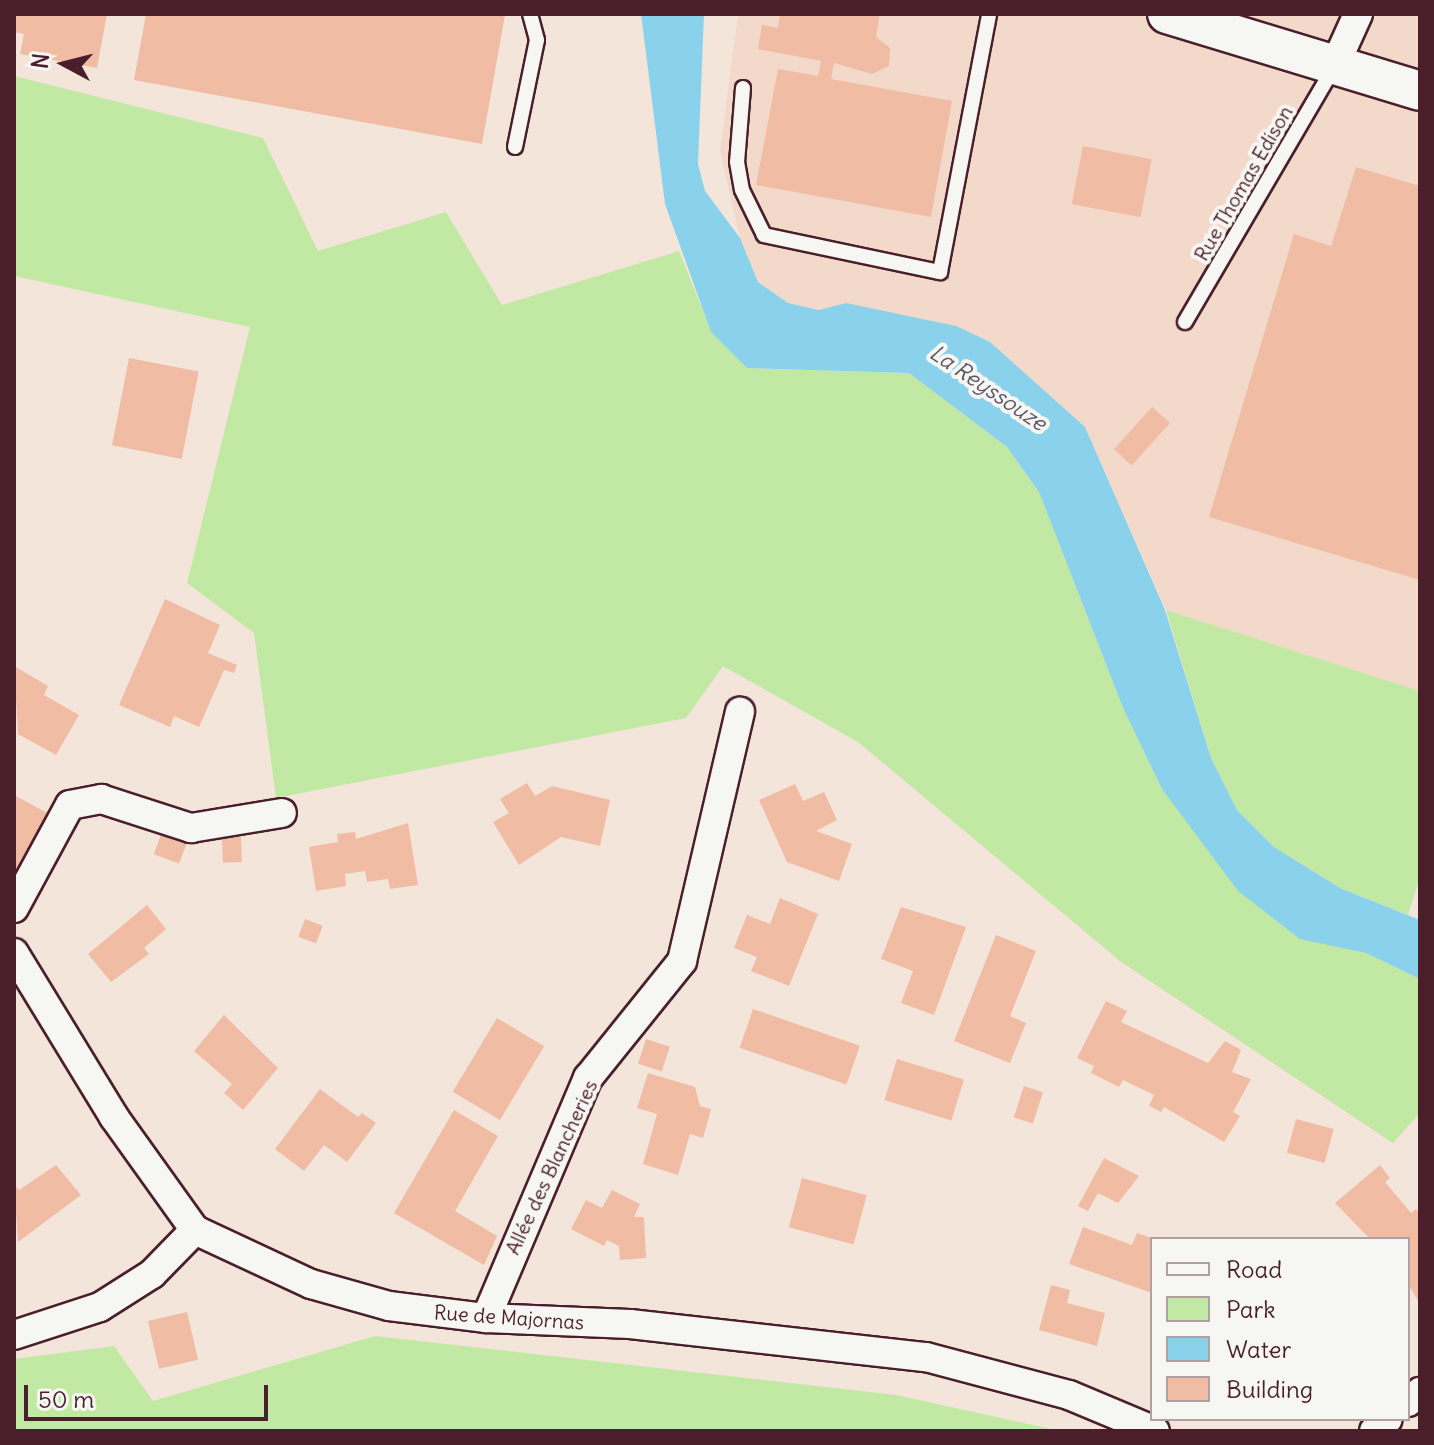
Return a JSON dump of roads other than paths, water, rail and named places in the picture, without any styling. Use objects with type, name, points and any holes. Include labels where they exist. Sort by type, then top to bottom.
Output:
[{"type":"street","points":[[1167,14],[1420,91]]},
{"type":"street","points":[[1335,65],[1358,14]]},
{"type":"street","name":"Allée des Blancheries","points":[[486,1318],[588,1078],[682,961],[740,712]]},
{"type":"street","points":[[14,908],[70,805],[101,799],[191,828],[282,813]]},
{"type":"street","points":[[14,953],[114,1117],[195,1230],[152,1274],[100,1307],[14,1335]]},
{"type":"street","name":"Rue de Majornas","points":[[195,1230],[338,1292],[389,1306],[486,1318],[676,1328],[926,1357],[1069,1395],[1155,1431]]},
{"type":"lane","points":[[515,147],[537,40],[530,14]]},
{"type":"lane","points":[[743,88],[737,162],[742,190],[764,235],[940,272],[989,14]]},
{"type":"lane","name":"Rue Thomas Edison","points":[[1185,322],[1335,65]]},
{"type":"water","name":"La Reyssouze","points":[[641,14],[704,14],[698,164],[705,191],[740,238],[758,282],[788,303],[819,310],[846,303],[956,326],[990,342],[1085,427],[1165,610],[1211,758],[1237,810],[1274,847],[1340,888],[1420,920],[1420,979],[1366,953],[1300,939],[1238,891],[1162,789],[1123,708],[1039,492],[1007,447],[909,373],[747,368],[711,332],[665,204]]}]
